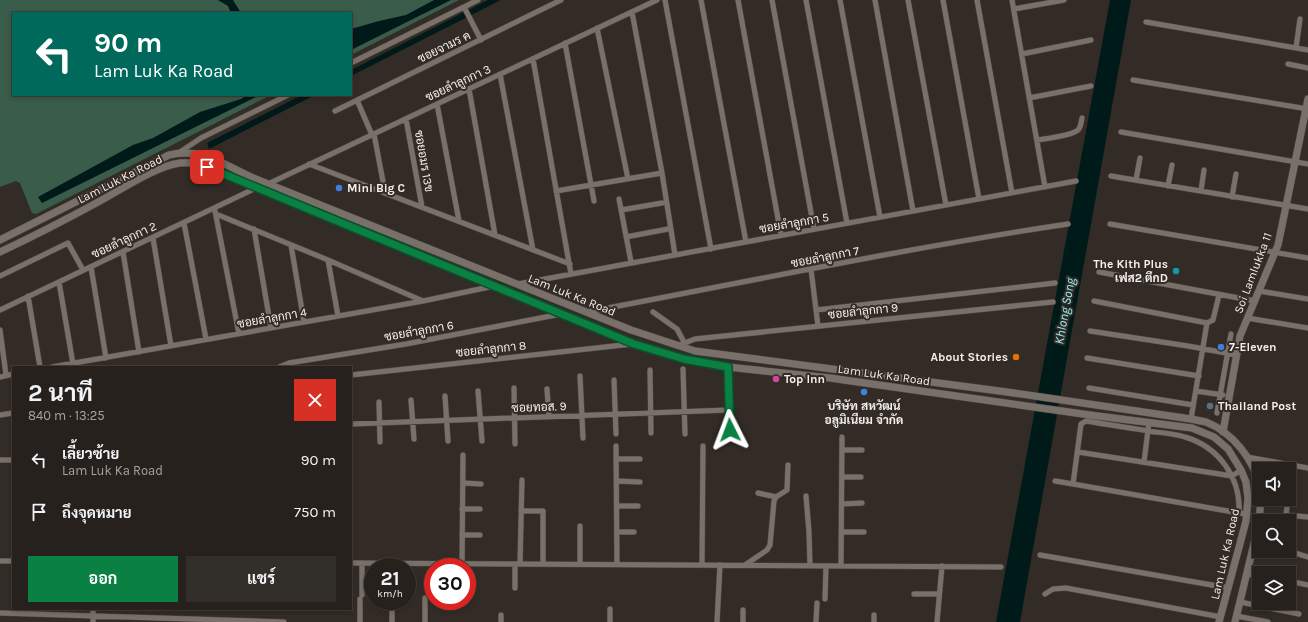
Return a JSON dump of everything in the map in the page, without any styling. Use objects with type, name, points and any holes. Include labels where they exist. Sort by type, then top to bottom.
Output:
[{"type":"main road","name":"Soi Lamlukka 11","points":[[1223,432],[1240,336],[1275,252],[1308,99]]},
{"type":"main road","name":"Lam Luk Ka Road","points":[[0,240],[169,155],[180,152],[200,154],[268,184],[631,330],[680,344],[695,351],[1007,392],[1191,419],[1207,423],[1223,432],[1237,443],[1252,465]]},
{"type":"main road","name":"Lam Luk Ka Road","points":[[0,252],[139,179],[179,163],[191,163],[207,167],[634,344],[684,359],[728,367],[830,378],[1192,428],[1214,437],[1228,449],[1241,470],[1246,482],[1247,514],[1220,619]]},
{"type":"main road","points":[[46,216],[52,226]]},
{"type":"main road","points":[[769,371],[770,361]]},
{"type":"main road","name":"Lam Luk Ka Road","points":[[1236,619],[1246,574],[1252,557]]},
{"type":"street","points":[[352,63],[466,9],[478,0]]},
{"type":"street","name":"ซอยจามร ค","points":[[335,111],[561,0]]},
{"type":"street","name":"ซอยลำลูกกา 3","points":[[268,184],[657,0]]},
{"type":"street","points":[[665,0],[711,248]]},
{"type":"street","points":[[701,0],[746,242]]},
{"type":"street","points":[[738,0],[781,235]]},
{"type":"street","points":[[772,0],[814,229]]},
{"type":"street","points":[[806,0],[847,223]]},
{"type":"street","points":[[840,0],[880,217]]},
{"type":"street","points":[[875,0],[913,211]]},
{"type":"street","points":[[908,0],[946,205]]},
{"type":"street","points":[[943,0],[979,199]]},
{"type":"street","points":[[977,0],[1012,193]]},
{"type":"street","points":[[1012,0],[1045,187]]},
{"type":"street","points":[[1014,9],[1064,0]]},
{"type":"street","points":[[466,9],[481,40]]},
{"type":"street","points":[[632,12],[662,173],[675,255]]},
{"type":"street","points":[[1296,48],[1300,19]]},
{"type":"street","points":[[1146,22],[1308,50]]},
{"type":"street","points":[[597,28],[628,179]]},
{"type":"street","points":[[1022,54],[1091,40]]},
{"type":"street","points":[[565,43],[590,186],[594,201]]},
{"type":"street","points":[[533,59],[571,274]]},
{"type":"street","points":[[1288,64],[1308,68]]},
{"type":"street","points":[[500,74],[533,250]]},
{"type":"street","points":[[1133,80],[1307,109]]},
{"type":"street","points":[[1029,98],[1091,86]]},
{"type":"street","points":[[469,89],[496,235]]},
{"type":"street","points":[[180,152],[201,138],[286,96]]},
{"type":"street","points":[[357,100],[373,134],[386,192]]},
{"type":"street","points":[[437,104],[459,221]]},
{"type":"street","name":"ซอยอมร 13ข","points":[[406,118],[422,207]]},
{"type":"street","points":[[1037,140],[1072,133],[1078,130],[1082,118]]},
{"type":"street","points":[[1121,132],[1308,164]]},
{"type":"street","points":[[1136,180],[1140,158]]},
{"type":"street","points":[[309,164],[386,192],[570,264]]},
{"type":"street","points":[[1168,186],[1172,165]]},
{"type":"street","points":[[1201,191],[1204,170]]},
{"type":"street","points":[[556,192],[662,173]]},
{"type":"street","points":[[1232,196],[1236,174]]},
{"type":"street","points":[[1111,176],[1308,209]]},
{"type":"street","name":"ซอยลำลูกกา 5","points":[[517,284],[1076,181]]},
{"type":"street","name":"ซอยลำลูกกา 2","points":[[0,310],[184,223],[215,211],[256,188]]},
{"type":"street","points":[[619,199],[631,262]]},
{"type":"street","points":[[621,210],[662,202]]},
{"type":"street","points":[[215,211],[423,301]]},
{"type":"street","points":[[215,211],[239,334]]},
{"type":"street","points":[[184,223],[206,339]]},
{"type":"street","name":"ซอยลำลูกกา 7","points":[[586,312],[1012,232],[1068,224]]},
{"type":"street","points":[[1110,224],[1308,258]]},
{"type":"street","points":[[254,229],[272,328]]},
{"type":"street","points":[[626,237],[668,229]]},
{"type":"street","points":[[153,238],[171,346]]},
{"type":"street","points":[[0,276],[68,243],[83,270]]},
{"type":"street","points":[[291,245],[304,322]]},
{"type":"street","points":[[123,252],[139,352]]},
{"type":"street","points":[[328,260],[338,316]]},
{"type":"street","points":[[91,267],[106,358]]},
{"type":"street","points":[[811,269],[818,326]]},
{"type":"street","points":[[1099,272],[1255,301]]},
{"type":"street","points":[[59,282],[73,364]]},
{"type":"street","points":[[816,310],[1056,283]]},
{"type":"street","name":"ซอยลำลูกกา 4","points":[[59,366],[423,301],[495,286]]},
{"type":"street","points":[[1259,291],[1308,299]]},
{"type":"street","points":[[1094,301],[1207,323],[1213,320],[1219,294]]},
{"type":"street","points":[[28,296],[40,366]]},
{"type":"street","name":"ซอยลำลูกกา 9","points":[[680,344],[695,340],[818,326],[1053,302]]},
{"type":"street","points":[[654,312],[677,329],[680,344]]},
{"type":"street","name":"ซอยลำลูกกา 6","points":[[282,366],[289,363],[406,344],[563,314]]},
{"type":"street","points":[[1247,318],[1308,328]]},
{"type":"street","points":[[1191,419],[1207,323]]},
{"type":"street","points":[[0,330],[6,376]]},
{"type":"street","points":[[1090,331],[1237,355]]},
{"type":"street","points":[[1217,413],[1231,334]]},
{"type":"street","name":"ซอยลำลูกกา 8","points":[[352,375],[634,344]]},
{"type":"street","points":[[1087,358],[1199,376]]},
{"type":"street","points":[[728,367],[728,410],[730,430]]},
{"type":"street","points":[[683,369],[686,434]]},
{"type":"street","points":[[650,370],[650,433]]},
{"type":"street","points":[[0,377],[12,374]]},
{"type":"street","points":[[580,376],[583,438]]},
{"type":"street","points":[[614,380],[616,434]]},
{"type":"street","points":[[514,388],[515,444]]},
{"type":"street","points":[[1089,388],[1193,405]]},
{"type":"street","points":[[547,389],[549,417]]},
{"type":"street","points":[[478,391],[482,441]]},
{"type":"street","points":[[1196,391],[1230,396]]},
{"type":"street","points":[[445,396],[448,441]]},
{"type":"street","points":[[411,400],[414,439]]},
{"type":"street","points":[[379,402],[380,442]]},
{"type":"street","name":"ซอยทอส. 9","points":[[352,424],[728,410]]},
{"type":"street","points":[[0,415],[12,413]]},
{"type":"street","points":[[1073,484],[1083,422],[1086,421],[1185,436],[1201,444],[1217,455],[1232,476],[1238,491],[1240,503],[1239,513]]},
{"type":"street","points":[[1144,462],[1149,422]]},
{"type":"street","points":[[841,566],[842,437]]},
{"type":"street","points":[[616,446],[617,564]]},
{"type":"street","points":[[702,565],[703,446]]},
{"type":"street","points":[[842,450],[862,450]]},
{"type":"street","points":[[1078,452],[1232,476],[1241,470]]},
{"type":"street","points":[[462,455],[462,558]]},
{"type":"street","points":[[1247,457],[1275,462]]},
{"type":"street","points":[[617,459],[640,459]]},
{"type":"street","points":[[0,460],[12,460]]},
{"type":"street","points":[[745,565],[767,550],[770,545],[774,501],[776,497],[787,490],[788,465]]},
{"type":"street","points":[[1296,466],[1308,468]]},
{"type":"street","points":[[842,477],[861,477]]},
{"type":"street","points":[[514,588],[521,511],[522,480]]},
{"type":"street","points":[[617,481],[640,482]]},
{"type":"street","points":[[1055,481],[1247,514]]},
{"type":"street","points":[[463,484],[481,484]]},
{"type":"street","points":[[758,493],[776,497]]},
{"type":"street","points":[[806,496],[810,532],[810,566]]},
{"type":"street","points":[[842,504],[862,504]]},
{"type":"street","points":[[617,506],[638,506]]},
{"type":"street","points":[[1286,514],[1287,506]]},
{"type":"street","points":[[462,509],[480,509]]},
{"type":"street","points":[[521,511],[543,511],[544,564]]},
{"type":"street","points":[[1296,515],[1308,517]]},
{"type":"street","points":[[580,526],[580,564]]},
{"type":"street","points":[[617,532],[634,532]]},
{"type":"street","points":[[842,532],[864,532]]},
{"type":"street","points":[[462,535],[480,535]]},
{"type":"street","points":[[1296,553],[1308,557]]},
{"type":"street","points":[[1040,555],[1229,588]]},
{"type":"street","points":[[0,561],[12,561]]},
{"type":"street","points":[[352,563],[362,563],[360,622]]},
{"type":"street","points":[[476,565],[617,564],[1001,567]]},
{"type":"street","points":[[718,622],[720,565]]},
{"type":"street","points":[[825,599],[826,566]]},
{"type":"street","points":[[936,622],[942,566]]},
{"type":"street","points":[[1246,574],[1252,575]]},
{"type":"street","points":[[1296,583],[1308,585]]},
{"type":"street","points":[[1045,594],[1053,589],[1066,588],[1220,619]]},
{"type":"street","points":[[914,594],[939,594]]},
{"type":"street","points":[[816,622],[817,602]]},
{"type":"street","points":[[1240,602],[1299,614]]},
{"type":"street","points":[[610,609],[610,622]]},
{"type":"street","points":[[93,610],[93,622]]},
{"type":"street","points":[[392,610],[392,622]]},
{"type":"street","points":[[425,610],[425,622]]},
{"type":"street","points":[[743,610],[743,622]]},
{"type":"street","points":[[0,613],[284,622]]},
{"type":"street","points":[[501,615],[501,622]]},
{"type":"street","points":[[874,615],[874,622]]},
{"type":"street","points":[[1236,619],[1268,622]]},
{"type":"green space","points":[[0,0],[459,0],[352,54],[352,12],[12,12],[12,96],[269,96],[36,214],[32,213],[20,183],[16,181],[0,187]]},
{"type":"water","points":[[218,0],[233,0],[240,12],[231,12],[228,6]]},
{"type":"water","points":[[434,0],[451,0],[352,50],[352,29],[406,15]]},
{"type":"water","points":[[488,0],[501,0],[352,75],[352,69]]},
{"type":"water","name":"Khlong Song","points":[[1110,0],[1131,0],[1020,622],[996,622]]},
{"type":"water","points":[[246,96],[258,96],[42,203],[38,197],[133,145],[153,138],[200,112],[241,99]]},
{"type":"water","points":[[300,96],[313,96],[209,149],[207,143]]},
{"type":"place","name":"Mini Big C","points":[[339,188]]},
{"type":"place","name":"The Kith Plus เฟส2 ตึกD","points":[[1176,271]]},
{"type":"place","name":"7-Eleven","points":[[1221,347]]},
{"type":"place","name":"About Stories","points":[[1016,357]]},
{"type":"place","name":"Top Inn","points":[[776,379]]},
{"type":"place","name":"บริษัท สหวัฒน์ อลูมิเนียม จำกัด","points":[[864,392]]},
{"type":"place","name":"Thailand Post","points":[[1210,406]]},
{"type":"route","points":[[207,167],[634,344],[670,356],[728,367],[728,410],[730,430]]}]
